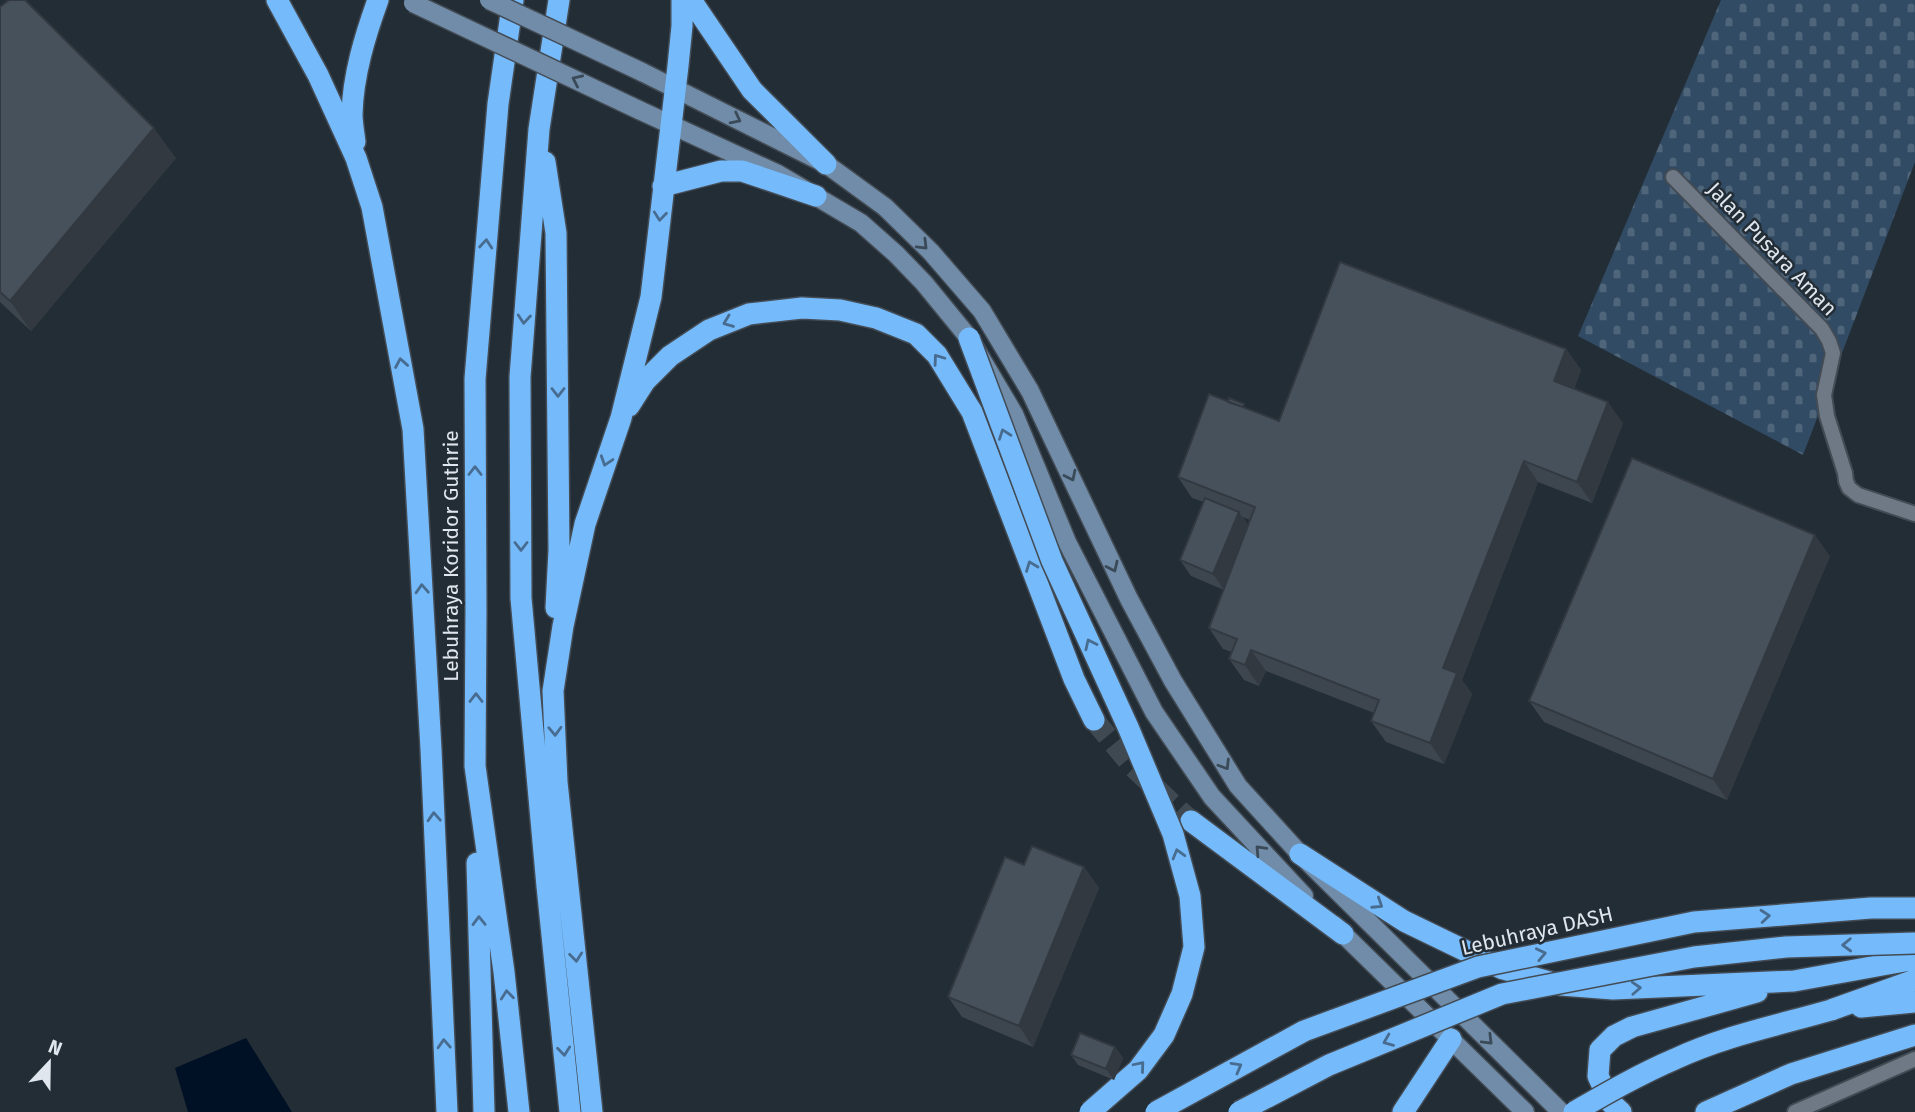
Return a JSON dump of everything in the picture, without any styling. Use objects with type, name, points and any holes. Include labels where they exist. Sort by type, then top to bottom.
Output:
[{"type":"highway","points":[[276,0],[318,75],[356,158],[372,208],[413,429],[447,1112]]},
{"type":"highway","points":[[356,158],[352,114],[356,76],[378,0]]},
{"type":"highway","name":"Lebuhraya Koridor Guthrie","points":[[513,0],[498,104],[475,379],[475,766],[504,972],[519,1112]]},
{"type":"highway","points":[[559,0],[539,129],[520,377],[521,598],[570,1112]]},
{"type":"highway","points":[[553,691],[563,626],[585,524],[621,418],[651,297],[682,26],[682,0]]},
{"type":"highway","points":[[691,0],[752,90],[826,164]]},
{"type":"highway","points":[[539,129],[556,233],[559,550],[553,691],[557,782],[592,1112]]},
{"type":"highway","points":[[663,186],[720,171],[742,171],[816,196]]},
{"type":"highway","points":[[621,418],[645,382],[670,356],[709,330],[749,314],[802,308],[840,310],[877,318],[916,334],[937,355],[972,412],[1074,679],[1094,720]]},
{"type":"highway","points":[[969,338],[1052,561],[1128,727],[1173,834],[1190,896],[1194,947],[1182,994],[1164,1035],[1138,1070],[1090,1112]]},
{"type":"highway","points":[[475,766],[484,1112]]},
{"type":"highway","points":[[1191,821],[1343,934]]},
{"type":"highway","points":[[1300,854],[1404,921],[1503,969],[1561,985],[1612,989],[1794,981]]},
{"type":"highway","name":"Lebuhraya DASH","points":[[1156,1112],[1304,1031],[1478,967],[1695,922],[1871,908],[1915,908]]},
{"type":"highway","points":[[1239,1112],[1329,1065],[1502,994],[1694,957],[1786,947],[1915,943]]},
{"type":"highway","points":[[1621,1112],[1611,1102],[1598,1076],[1600,1050],[1614,1036],[1632,1027],[1794,981],[1915,959]]},
{"type":"highway","points":[[1574,1112],[1676,1058],[1730,1038],[1831,1010],[1915,980]]},
{"type":"highway","points":[[1831,1010],[1915,1002]]},
{"type":"highway","points":[[1706,1112],[1791,1074],[1915,1035]]},
{"type":"highway","points":[[1403,1112],[1451,1039]]},
{"type":"main road","points":[[489,0],[675,88],[826,164],[885,207],[931,252],[982,311],[1030,391],[1129,599],[1173,681],[1238,786],[1300,854],[1560,1112]]},
{"type":"main road","points":[[410,1],[778,174],[860,223],[896,254],[924,283],[969,338],[1014,414],[1067,542],[1154,712],[1212,797],[1287,878],[1525,1112]]},
{"type":"street","name":"Jalan Pusara Aman","points":[[1674,177],[1822,329],[1829,341],[1833,354],[1824,395],[1827,416],[1849,488],[1858,495],[1915,514]]},
{"type":"street","points":[[1795,1112],[1915,1059]]},
{"type":"green space","points":[[1721,0],[1915,0],[1915,162],[1803,455],[1578,336]]},
{"type":"shaded area","points":[[246,1038],[292,1112],[188,1112],[175,1068]]},
{"type":"building","points":[[9,0],[25,0],[154,128],[10,301],[0,292],[0,7]]},
{"type":"building","points":[[1340,262],[1566,349],[1554,381],[1608,402],[1577,482],[1524,461],[1443,668],[1457,673],[1430,743],[1371,721],[1379,700],[1251,650],[1245,665],[1229,659],[1237,639],[1209,628],[1255,507],[1178,477],[1209,394],[1279,421]]},
{"type":"building","points":[[1229,398],[1244,404],[1243,407],[1228,402]]},
{"type":"building","points":[[1632,458],[1815,535],[1713,779],[1529,701]]},
{"type":"building","points":[[1205,498],[1239,512],[1213,574],[1180,560]]},
{"type":"building","points":[[1032,846],[1084,867],[1019,1026],[948,997],[1005,857],[1024,865]]},
{"type":"building","points":[[1080,1033],[1115,1047],[1106,1069],[1071,1055]]},
{"type":"tunnel","points":[[1094,720],[1133,767],[1191,821]]}]
